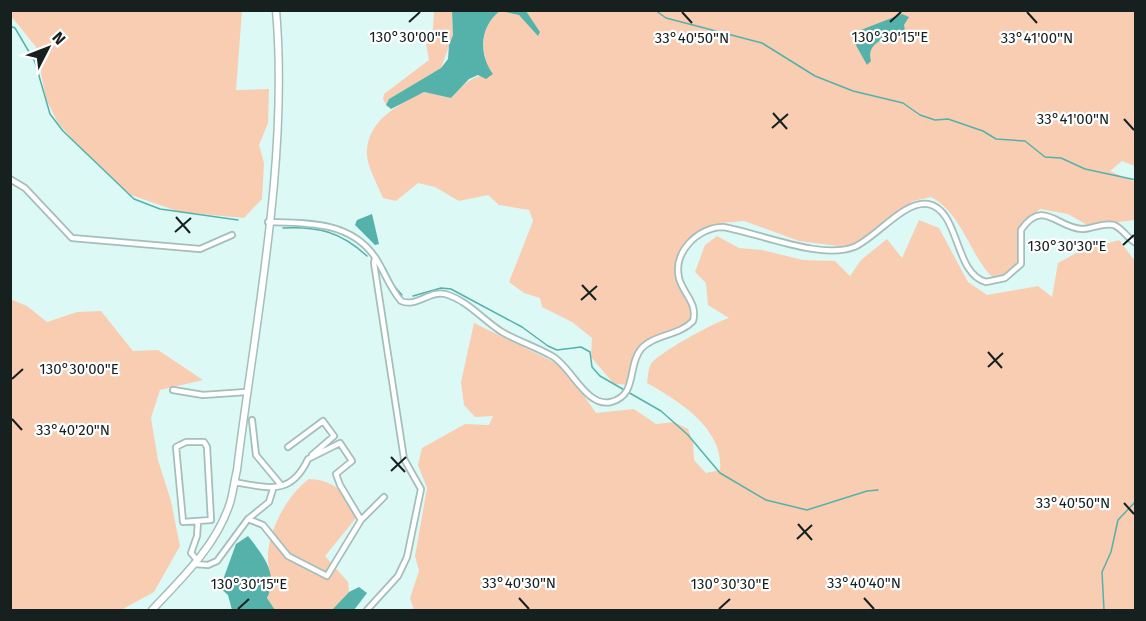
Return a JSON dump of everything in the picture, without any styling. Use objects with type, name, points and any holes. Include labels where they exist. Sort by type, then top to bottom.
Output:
[{"type":"street","points":[[152,610],[196,562],[217,532],[230,506],[268,222],[279,108],[276,10]]},
{"type":"street","points":[[10,179],[26,188],[72,238],[200,249],[232,235]]},
{"type":"street","points":[[268,222],[327,224],[358,240],[375,258],[390,288],[401,301],[417,301],[442,293],[457,299],[502,332],[554,357],[591,397],[603,403],[619,399],[627,392],[637,358],[643,348],[682,330],[693,321],[695,310],[679,277],[679,269],[684,250],[696,236],[708,229],[723,227],[818,249],[838,251],[856,246],[913,206],[928,204],[936,207],[946,218],[971,272],[986,282],[1005,278],[1021,264],[1021,230],[1025,223],[1036,216],[1052,216],[1080,229],[1109,224],[1120,228],[1136,243]]},
{"type":"street","points":[[367,610],[398,576],[407,557],[421,489],[404,459],[382,330],[375,258]]},
{"type":"street","points":[[173,390],[203,395],[246,392]]},
{"type":"street","points":[[252,420],[256,455],[281,485]]},
{"type":"street","points":[[234,482],[273,489],[297,478],[308,459],[334,436],[323,421],[288,447]]},
{"type":"street","points":[[186,442],[204,442],[207,447],[211,520],[198,521],[183,522],[176,447],[186,442]]},
{"type":"street","points":[[308,459],[340,443],[352,461],[336,474],[361,520]]},
{"type":"street","points":[[198,521],[197,536],[191,553],[196,562],[208,565],[217,561],[248,519],[269,502],[273,489]]},
{"type":"street","points":[[248,519],[263,525],[288,556],[327,576],[361,520],[384,497]]},
{"type":"shaded area","points":[[11,10],[242,11],[236,90],[269,89],[268,123],[259,145],[264,163],[262,199],[244,218],[180,212],[131,195],[83,151],[58,123],[46,99],[36,47],[11,16]]},
{"type":"shaded area","points":[[434,11],[452,11],[453,35],[441,68],[389,99],[386,105],[383,99],[384,94],[429,60],[426,44],[433,29]]},
{"type":"shaded area","points":[[500,11],[519,15],[540,32],[526,11],[1135,11],[1135,166],[1122,161],[1110,171],[1135,182],[1135,220],[1089,226],[1068,214],[1040,209],[1022,226],[1021,264],[1008,275],[993,278],[958,223],[942,204],[931,197],[913,201],[854,245],[838,246],[799,241],[744,221],[720,223],[694,234],[682,250],[677,280],[693,316],[690,327],[655,342],[641,352],[631,385],[614,384],[591,357],[592,338],[572,322],[542,307],[540,298],[524,293],[509,282],[533,221],[529,210],[499,205],[488,195],[459,201],[435,187],[418,183],[396,201],[383,198],[370,168],[367,155],[369,138],[388,113],[424,92],[451,98],[469,81],[479,76],[492,74],[485,58],[485,32],[493,17]]},
{"type":"shaded area","points":[[919,220],[939,228],[968,282],[987,295],[1038,286],[1052,297],[1058,263],[1080,251],[1119,240],[1135,261],[1135,610],[414,610],[410,598],[419,571],[415,556],[427,488],[418,465],[422,448],[465,424],[489,425],[493,416],[475,417],[464,405],[461,382],[474,323],[564,367],[596,413],[634,409],[656,424],[674,422],[688,429],[693,443],[694,460],[706,473],[720,470],[715,442],[707,429],[672,398],[647,383],[650,366],[656,359],[687,338],[729,318],[708,305],[706,283],[695,272],[705,245],[717,236],[739,248],[762,250],[803,260],[835,261],[850,276],[861,260],[887,239],[902,258]]},
{"type":"shaded area","points":[[10,299],[27,306],[47,322],[77,312],[101,311],[133,351],[158,350],[203,380],[160,390],[151,418],[158,460],[171,501],[180,546],[154,592],[121,610],[11,610]]},
{"type":"shaded area","points":[[309,479],[333,485],[344,495],[353,509],[356,518],[325,556],[348,582],[349,592],[332,610],[275,610],[267,598],[271,584],[268,562],[270,539],[286,505]]},
{"type":"water","points":[[452,11],[500,11],[488,24],[483,40],[485,57],[493,74],[486,79],[478,75],[469,79],[451,98],[424,92],[391,109],[386,105],[389,99],[441,68],[448,59],[449,45],[453,35]]},
{"type":"water","points":[[500,11],[526,11],[540,32],[538,36],[519,15]]},
{"type":"water","points":[[902,14],[909,17],[904,25],[905,30],[875,44],[870,54],[871,61],[867,65],[853,40],[853,33]]},
{"type":"water","points":[[372,214],[379,244],[375,245],[355,225],[357,220]]},
{"type":"water","points":[[248,536],[268,565],[271,581],[267,598],[275,610],[232,610],[228,595],[220,588],[236,544]]},
{"type":"water","points":[[359,587],[367,593],[354,610],[332,610],[349,592]]},
{"type":"waterway","points":[[655,10],[666,18],[762,43],[815,76],[853,91],[903,103],[920,115],[935,120],[948,119],[983,131],[996,139],[1025,141],[1045,157],[1061,158],[1085,169],[1136,180]]},
{"type":"waterway","points":[[10,26],[15,28],[35,62],[50,114],[63,131],[134,199],[160,209],[238,220]]},
{"type":"waterway","points":[[283,228],[307,228],[328,232],[348,241],[367,256]]},
{"type":"waterway","points":[[385,268],[394,286],[402,295]]},
{"type":"waterway","points":[[413,296],[441,288],[451,289],[522,327],[548,346],[557,350],[581,347],[590,352],[592,367],[600,376],[661,411],[688,435],[720,473],[766,500],[807,510],[867,491],[878,490]]},
{"type":"waterway","points":[[1104,610],[1102,572],[1111,552],[1118,520],[1136,501]]}]
